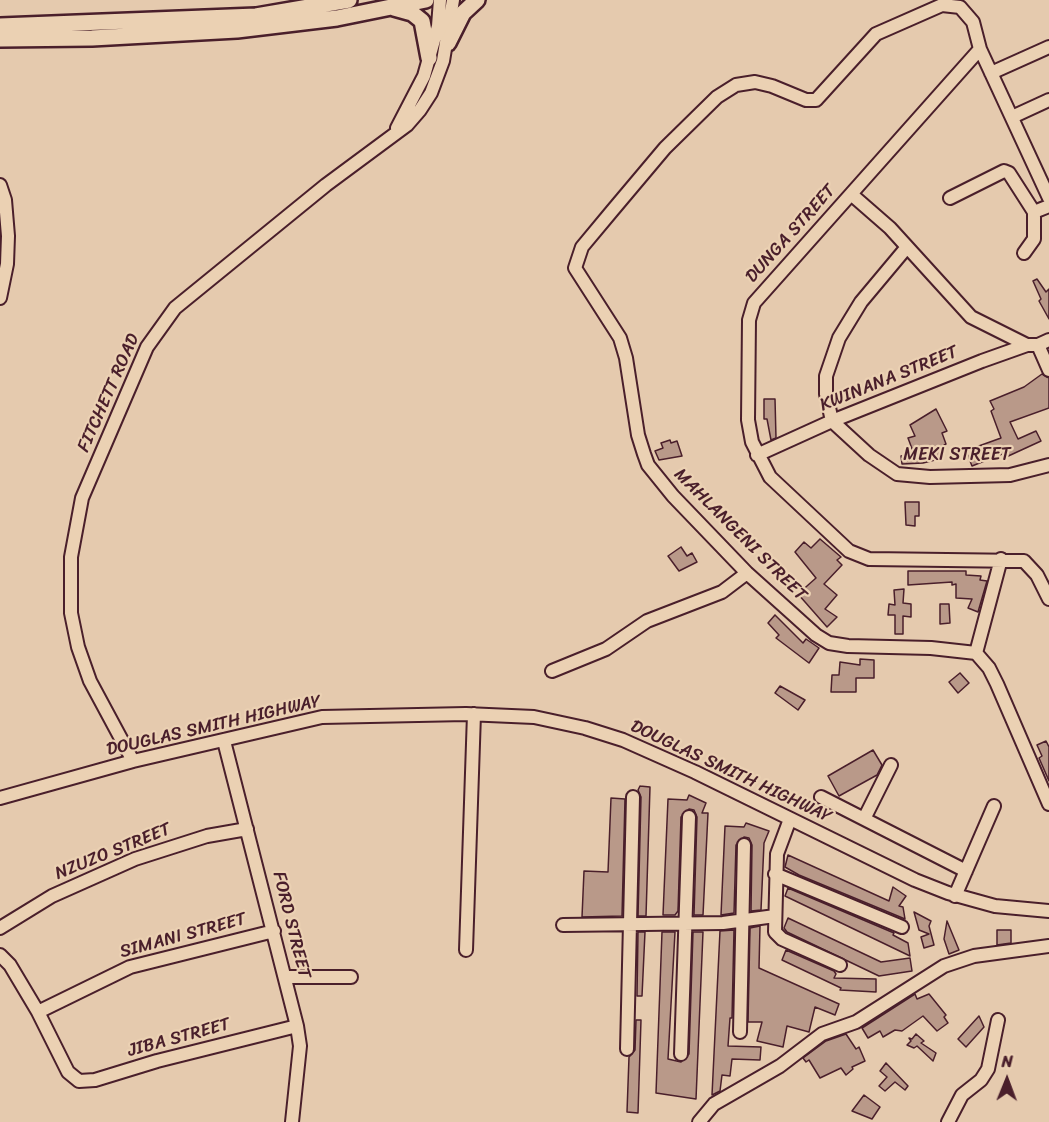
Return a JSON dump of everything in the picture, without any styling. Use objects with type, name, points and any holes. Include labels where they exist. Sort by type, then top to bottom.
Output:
[{"type":"main road","points":[[0,26],[256,16],[349,0]]},
{"type":"main road","points":[[0,39],[92,38],[237,30],[337,18],[426,0]]},
{"type":"main road","points":[[448,43],[463,13],[477,0]]},
{"type":"main road","points":[[391,7],[418,16],[424,26],[429,58]]},
{"type":"street","name":"FITCHETT ROAD","points":[[393,135],[424,76],[438,26],[440,0]]},
{"type":"street","name":"FITCHETT ROAD","points":[[133,761],[90,681],[78,647],[71,613],[71,557],[82,498],[147,347],[175,308],[326,185],[393,135],[420,110],[431,93],[448,43],[453,0]]},
{"type":"street","name":"MAHLANGENI STREET","points":[[976,653],[931,648],[848,646],[829,643],[816,635],[747,573],[673,496],[648,465],[638,435],[626,358],[620,338],[575,268],[578,254],[665,148],[710,103],[729,88],[745,82],[755,82],[772,86],[806,100],[816,100],[876,34],[942,5],[960,7],[967,12],[973,22],[980,49]]},
{"type":"street","points":[[991,73],[1049,46]]},
{"type":"street","points":[[980,49],[1049,198]]},
{"type":"street","name":"DUNGA STREET","points":[[980,49],[750,309],[748,420],[757,455],[770,477],[841,545],[856,555],[869,559],[1024,561],[1029,564],[1048,596]]},
{"type":"street","points":[[1012,117],[1049,100]]},
{"type":"street","points":[[950,198],[1004,171],[1009,173],[1034,212],[1034,238],[1024,253]]},
{"type":"street","points":[[0,185],[6,201],[8,236],[7,264],[0,298]]},
{"type":"street","points":[[851,194],[890,228],[971,317],[1038,343],[1049,370]]},
{"type":"street","points":[[1034,212],[1049,206]]},
{"type":"street","points":[[832,421],[826,394],[826,376],[839,338],[861,302],[907,247]]},
{"type":"street","name":"KWINANA STREET","points":[[757,455],[832,421],[1038,343]]},
{"type":"street","name":"MEKI STREET","points":[[832,421],[869,455],[897,474],[930,477],[1010,475],[1049,465]]},
{"type":"street","points":[[1001,559],[976,653],[989,668],[997,684],[1049,804]]},
{"type":"street","points":[[552,671],[606,649],[647,621],[722,592],[747,573]]},
{"type":"street","name":"DOUGLAS SMITH HIGHWAY","points":[[0,798],[133,761],[322,717],[420,714],[534,717],[613,737],[695,772],[915,880],[955,896],[995,906],[1049,911]]},
{"type":"street","points":[[466,950],[470,714]]},
{"type":"street","name":"FORD STREET","points":[[224,741],[297,1026],[300,1046],[292,1122]]},
{"type":"street","points":[[864,819],[891,765]]},
{"type":"street","points":[[627,1049],[628,926],[633,797]]},
{"type":"street","points":[[821,797],[966,871]]},
{"type":"street","points":[[955,896],[994,806]]},
{"type":"street","points":[[681,1054],[689,818]]},
{"type":"street","points":[[790,819],[777,854],[775,916],[777,935],[840,965]]},
{"type":"street","name":"NZUZO STREET","points":[[0,928],[52,896],[135,859],[207,836],[247,829]]},
{"type":"street","points":[[740,1032],[744,845]]},
{"type":"street","points":[[776,874],[902,927]]},
{"type":"street","points":[[563,925],[686,924],[775,916]]},
{"type":"street","name":"SIMANI STREET","points":[[38,1012],[130,967],[274,931]]},
{"type":"street","points":[[699,1122],[714,1104],[780,1066],[822,1034],[856,1022],[944,966],[974,956],[1049,946]]},
{"type":"street","points":[[0,955],[5,968],[38,1012]]},
{"type":"street","points":[[285,977],[351,977]]},
{"type":"street","name":"JIBA STREET","points":[[38,1012],[71,1077],[79,1081],[95,1080],[157,1060],[297,1026]]},
{"type":"street","points":[[948,1122],[962,1095],[981,1080],[988,1069],[998,1020]]},
{"type":"building","points":[[1037,279],[1046,292],[1049,289],[1049,319],[1039,301],[1041,299],[1033,281]]},
{"type":"building","points":[[1042,374],[1049,378],[1049,408],[1010,422],[1018,439],[1036,431],[1041,441],[1004,458],[1002,454],[972,466],[968,456],[978,450],[976,447],[1001,438],[991,411],[994,409],[990,401],[1024,387]]},
{"type":"building","points":[[764,399],[775,399],[776,438],[771,440],[767,419],[764,419]]},
{"type":"building","points":[[936,409],[947,431],[942,433],[946,444],[941,447],[944,454],[938,456],[939,459],[923,463],[902,464],[901,456],[914,454],[908,438],[915,436],[910,425]]},
{"type":"building","points":[[670,440],[671,443],[677,441],[682,456],[659,460],[655,451],[663,448],[661,443]]},
{"type":"building","points":[[905,502],[919,502],[919,516],[915,516],[915,526],[906,525]]},
{"type":"building","points":[[820,539],[841,557],[837,560],[842,565],[824,584],[837,595],[825,609],[837,617],[827,627],[798,594],[816,578],[795,552],[804,542],[811,548]]},
{"type":"building","points":[[681,547],[687,556],[692,553],[697,562],[679,571],[668,556]]},
{"type":"building","points":[[908,571],[966,571],[966,575],[981,576],[980,580],[987,581],[978,612],[968,608],[972,599],[956,598],[956,584],[952,585],[952,582],[908,585]]},
{"type":"building","points":[[904,589],[903,603],[911,604],[911,617],[903,616],[903,634],[895,634],[895,615],[888,615],[889,604],[895,605],[894,590]]},
{"type":"building","points":[[940,604],[949,604],[950,623],[940,624]]},
{"type":"building","points":[[775,615],[803,643],[806,639],[819,648],[809,663],[776,638],[779,635],[768,623]]},
{"type":"building","points":[[860,659],[874,660],[874,678],[856,678],[856,692],[831,692],[832,675],[839,675],[840,662],[860,665]]},
{"type":"building","points":[[960,673],[969,683],[958,693],[949,682]]},
{"type":"building","points":[[780,686],[805,700],[798,710],[775,693]]},
{"type":"building","points":[[1046,741],[1049,747],[1049,781],[1039,758],[1042,756],[1037,745]]},
{"type":"building","points":[[873,750],[882,765],[877,775],[839,796],[828,776]]},
{"type":"building","points":[[640,786],[650,787],[646,916],[638,916],[641,797],[638,790]]},
{"type":"building","points":[[689,795],[706,803],[702,813],[708,813],[703,915],[694,915],[697,817],[694,810],[689,809],[681,817],[678,911],[675,915],[663,915],[668,799],[687,800]]},
{"type":"building","points":[[611,798],[625,799],[622,916],[582,917],[584,871],[608,872]]},
{"type":"building","points":[[746,823],[769,831],[764,843],[761,910],[751,911],[752,845],[749,838],[744,837],[736,845],[734,913],[721,915],[725,826],[744,827]]},
{"type":"building","points":[[788,855],[889,901],[893,887],[906,896],[899,906],[903,907],[905,919],[799,875],[785,867]]},
{"type":"building","points":[[788,888],[894,933],[893,935],[908,943],[910,956],[785,896]]},
{"type":"building","points":[[914,912],[931,921],[929,926],[934,945],[924,948],[921,937],[929,934],[919,930]]},
{"type":"building","points":[[788,918],[881,962],[910,958],[912,971],[879,976],[787,932],[784,928]]},
{"type":"building","points":[[947,921],[959,950],[949,954],[944,939]]},
{"type":"building","points":[[760,926],[759,968],[839,1004],[835,1015],[815,1007],[809,1032],[787,1026],[783,1047],[757,1041],[762,1022],[748,1022],[750,928]]},
{"type":"building","points":[[734,930],[732,1018],[730,1018],[728,1046],[761,1047],[760,1060],[732,1059],[730,1076],[722,1075],[720,1091],[712,1095],[720,931]]},
{"type":"building","points":[[997,930],[1011,930],[1011,943],[997,945]]},
{"type":"building","points":[[638,932],[645,932],[642,996],[637,996]]},
{"type":"building","points":[[662,932],[675,932],[668,1059],[681,1062],[689,1054],[693,932],[703,932],[696,1099],[656,1093]]},
{"type":"building","points":[[786,950],[834,971],[836,974],[834,978],[876,979],[876,992],[840,990],[841,988],[782,960]]},
{"type":"building","points":[[915,994],[917,999],[929,994],[946,1015],[944,1017],[948,1023],[937,1031],[923,1016],[902,1031],[895,1030],[883,1037],[880,1031],[868,1038],[862,1028]]},
{"type":"building","points":[[979,1016],[984,1027],[966,1047],[958,1039]]},
{"type":"building","points":[[636,1020],[641,1020],[638,1113],[627,1112],[629,1057],[635,1050]]},
{"type":"building","points":[[846,1034],[856,1049],[859,1047],[865,1061],[852,1067],[853,1069],[846,1075],[841,1068],[820,1078],[809,1060],[806,1062],[803,1058],[826,1041]]},
{"type":"building","points":[[916,1034],[924,1041],[921,1043],[936,1053],[933,1061],[917,1046],[914,1048],[907,1045],[911,1041],[909,1038],[912,1039]]},
{"type":"building","points":[[886,1063],[908,1086],[905,1090],[895,1082],[885,1091],[879,1086],[887,1077],[880,1071]]},
{"type":"building","points":[[864,1095],[880,1107],[872,1119],[852,1111]]}]
